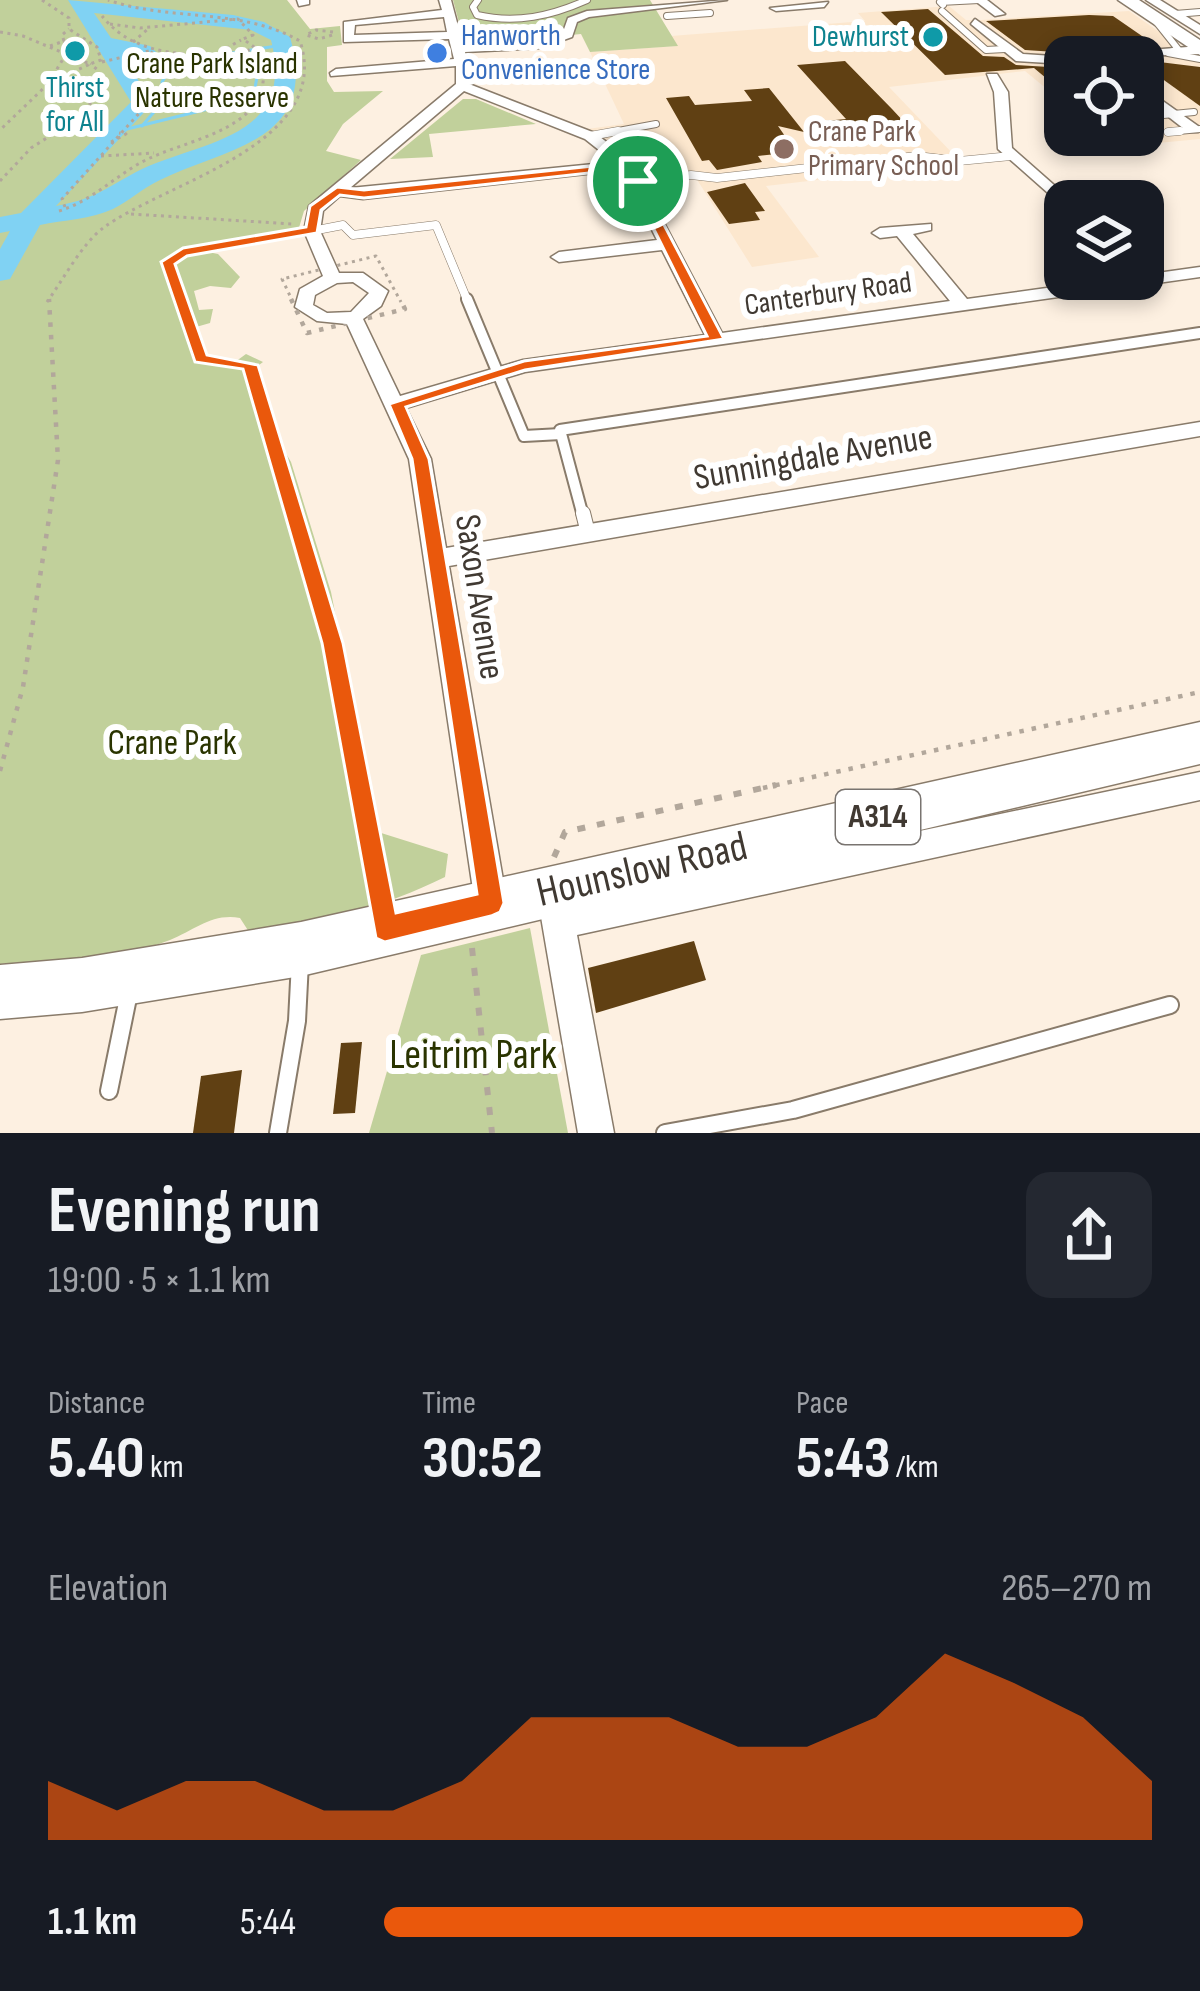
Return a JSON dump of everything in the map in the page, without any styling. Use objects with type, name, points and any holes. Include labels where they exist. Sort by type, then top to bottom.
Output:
[{"type":"main road","points":[[1127,0],[1163,13]]},
{"type":"main road","points":[[1139,0],[1163,13],[1200,45]]},
{"type":"main road","name":"Hounslow Road","points":[[108,980],[302,949],[385,929],[471,928],[1200,743]]},
{"type":"main road","name":"A314","points":[[0,992],[108,980]]},
{"type":"street","points":[[462,86],[457,48],[447,7],[350,22],[348,39],[457,48],[552,42],[568,34],[572,20],[587,14],[672,13],[721,0]]},
{"type":"street","points":[[764,0],[778,9],[824,4]]},
{"type":"street","points":[[979,0],[999,14]]},
{"type":"street","points":[[978,24],[1020,58],[1044,57]]},
{"type":"street","points":[[1164,53],[1200,45]]},
{"type":"street","points":[[336,74],[457,48]]},
{"type":"street","points":[[992,77],[1001,92],[1001,140],[1011,156],[1044,185]]},
{"type":"street","points":[[462,86],[590,136],[627,165],[716,339]]},
{"type":"street","points":[[333,278],[312,226],[315,209],[462,86]]},
{"type":"street","points":[[1164,107],[1197,129]]},
{"type":"street","points":[[337,191],[364,194],[627,165]]},
{"type":"street","points":[[880,233],[925,227]]},
{"type":"street","points":[[901,230],[963,305]]},
{"type":"street","points":[[559,257],[669,244]]},
{"type":"street","name":"Canterbury Road","points":[[1164,274],[1200,272]]},
{"type":"street","points":[[357,277],[379,291],[373,306],[352,317],[328,319],[304,307],[313,287],[333,278],[357,277]]},
{"type":"street","name":"Canterbury Road","points":[[397,404],[500,373],[1044,292]]},
{"type":"street","name":"Saxon Avenue","points":[[352,317],[420,459],[438,559],[471,928]]},
{"type":"street","name":"Sunningdale Avenue","points":[[438,559],[1200,429]]},
{"type":"street","points":[[596,1133],[555,907],[1200,786]]},
{"type":"lane","points":[[478,0],[473,8],[477,15],[503,20],[535,17],[586,0]]},
{"type":"lane","points":[[979,0],[940,2],[986,50],[1006,49]]},
{"type":"lane","points":[[1168,53],[1178,49],[1163,13],[1200,12]]},
{"type":"lane","points":[[672,13],[710,14]]},
{"type":"lane","points":[[960,28],[978,24]]},
{"type":"lane","points":[[1164,115],[1195,112]]},
{"type":"lane","points":[[590,136],[656,124]]},
{"type":"lane","points":[[1168,132],[1197,129]]},
{"type":"lane","points":[[638,181],[691,175],[717,178],[917,156],[959,161],[1011,156]]},
{"type":"lane","points":[[312,226],[343,224],[353,235],[436,225],[524,436],[1200,333]]},
{"type":"lane","points":[[561,434],[588,533]]},
{"type":"lane","points":[[278,1133],[297,1022],[302,949]]},
{"type":"lane","points":[[108,980],[109,1091]]},
{"type":"lane","points":[[665,1133],[793,1110],[1170,1005]]},
{"type":"path","points":[[41,0],[69,18],[69,29]]},
{"type":"path","points":[[108,0],[126,8],[209,7]]},
{"type":"path","points":[[67,209],[62,199],[111,142],[126,134],[119,133],[151,100],[144,69],[156,57],[117,35],[102,16]]},
{"type":"path","points":[[110,24],[148,28],[170,22],[238,19],[253,35],[220,52]]},
{"type":"path","points":[[0,771],[23,687],[58,460],[47,302],[100,230],[277,131],[291,115],[305,76],[304,52],[284,26]]},
{"type":"path","points":[[134,42],[148,28]]},
{"type":"path","points":[[0,130],[48,84],[68,51],[62,34],[69,29]]},
{"type":"path","points":[[48,84],[101,60],[98,47],[69,29]]},
{"type":"path","points":[[0,32],[48,46],[98,70],[88,112],[31,148],[0,181]]},
{"type":"path","points":[[296,37],[306,35]]},
{"type":"path","points":[[243,39],[254,46],[244,53]]},
{"type":"path","points":[[48,46],[64,40]]},
{"type":"path","points":[[90,64],[147,52],[244,53],[265,61],[251,107],[210,140],[157,154],[100,156]]},
{"type":"path","points":[[262,81],[273,81]]},
{"type":"path","points":[[59,211],[98,196],[157,154]]},
{"type":"path","points":[[98,196],[110,194]]},
{"type":"path","points":[[127,214],[312,226]]},
{"type":"path","points":[[312,226],[183,252],[168,262],[201,359],[250,365],[332,643],[380,881],[385,929]]},
{"type":"path","name":"Hounslow Road","points":[[565,832],[1200,692]]},
{"type":"path","points":[[471,928],[492,1133]]},
{"type":"shaded area","name":"Crane Park Primary School","points":[[949,6],[966,20],[1129,11],[1200,60],[1200,139],[1164,142],[1164,36],[1044,36],[1044,87],[1025,71],[889,87],[956,157],[973,156],[979,161],[766,186],[819,257],[752,267],[696,178],[650,182],[632,158],[587,129],[624,124],[590,52],[677,46],[671,36],[865,21],[858,13]]},
{"type":"green space","name":"Crane Park","points":[[0,0],[287,0],[310,29],[340,26],[342,45],[327,47],[327,81],[334,92],[383,91],[343,124],[326,151],[361,160],[304,211],[298,231],[198,250],[218,254],[240,277],[231,288],[210,286],[194,291],[199,310],[213,309],[210,323],[189,329],[212,357],[235,362],[246,354],[263,362],[255,368],[256,381],[251,385],[272,449],[284,450],[291,462],[331,592],[378,832],[448,854],[445,877],[374,906],[277,931],[251,935],[240,918],[221,918],[150,947],[86,958],[0,964]]},
{"type":"green space","points":[[453,0],[650,0],[678,46],[590,52],[581,34],[465,45]]},
{"type":"green space","points":[[463,99],[476,99],[536,124],[429,134],[433,157],[390,159]]},
{"type":"green space","name":"Leitrim Park","points":[[530,928],[568,1133],[369,1133],[421,955]]},
{"type":"building","name":"Dewhurst","points":[[928,9],[983,56],[1044,67],[1044,76],[1034,68],[945,75],[881,12]]},
{"type":"building","points":[[1113,16],[1142,36],[1044,36],[1044,51],[1025,50],[986,21]]},
{"type":"building","points":[[845,61],[917,136],[850,146],[824,121],[846,119],[797,65]]},
{"type":"building","points":[[1164,63],[1200,67],[1200,106],[1164,80]]},
{"type":"building","points":[[769,88],[804,132],[778,126],[796,152],[758,156],[762,162],[717,170],[709,160],[702,161],[666,98],[689,96],[695,105],[752,101],[744,90]]},
{"type":"building","points":[[745,183],[765,211],[755,212],[760,220],[729,224],[707,192]]},
{"type":"building","points":[[694,941],[706,980],[596,1013],[588,968]]},
{"type":"building","points":[[362,1042],[355,1113],[333,1114],[341,1043]]},
{"type":"building","points":[[242,1070],[234,1133],[193,1133],[201,1076]]},
{"type":"waterway","points":[[30,219],[101,205],[150,175],[252,136],[271,117],[282,91],[285,64],[280,37],[257,26],[233,20],[128,14],[77,0],[104,43]]},
{"type":"waterway","points":[[30,219],[142,103],[104,43]]},
{"type":"waterway","points":[[104,43],[143,50],[151,57],[119,66]]},
{"type":"waterway","points":[[165,99],[162,82],[175,62],[283,45]]},
{"type":"waterway","points":[[244,105],[255,88],[260,60],[255,56]]},
{"type":"waterway","points":[[165,99],[215,98],[234,107]]},
{"type":"waterway","points":[[143,125],[165,99]]},
{"type":"waterway","points":[[244,105],[280,102]]},
{"type":"waterway","points":[[234,107],[244,105]]},
{"type":"waterway","points":[[143,125],[234,107]]},
{"type":"waterway","points":[[123,130],[143,125]]},
{"type":"waterway","points":[[0,225],[30,219]]},
{"type":"waterway","points":[[0,273],[30,219]]},
{"type":"place","name":"Dewhurst","points":[[933,37]]},
{"type":"place","name":"Thirst for All","points":[[75,51]]},
{"type":"place","name":"Hanworth Convenience Store","points":[[437,53]]},
{"type":"place","name":"Crane Park Primary School","points":[[784,149]]},
{"type":"route","points":[[627,165],[638,181],[716,339],[524,366],[397,404],[420,459],[491,903],[385,929],[380,881],[332,643],[250,365],[201,359],[168,262],[183,252],[312,230],[315,209],[337,191],[364,194],[627,165]]},
{"type":"park label","name":"Crane Park Island Nature Reserve","points":[[212,81]]}]
